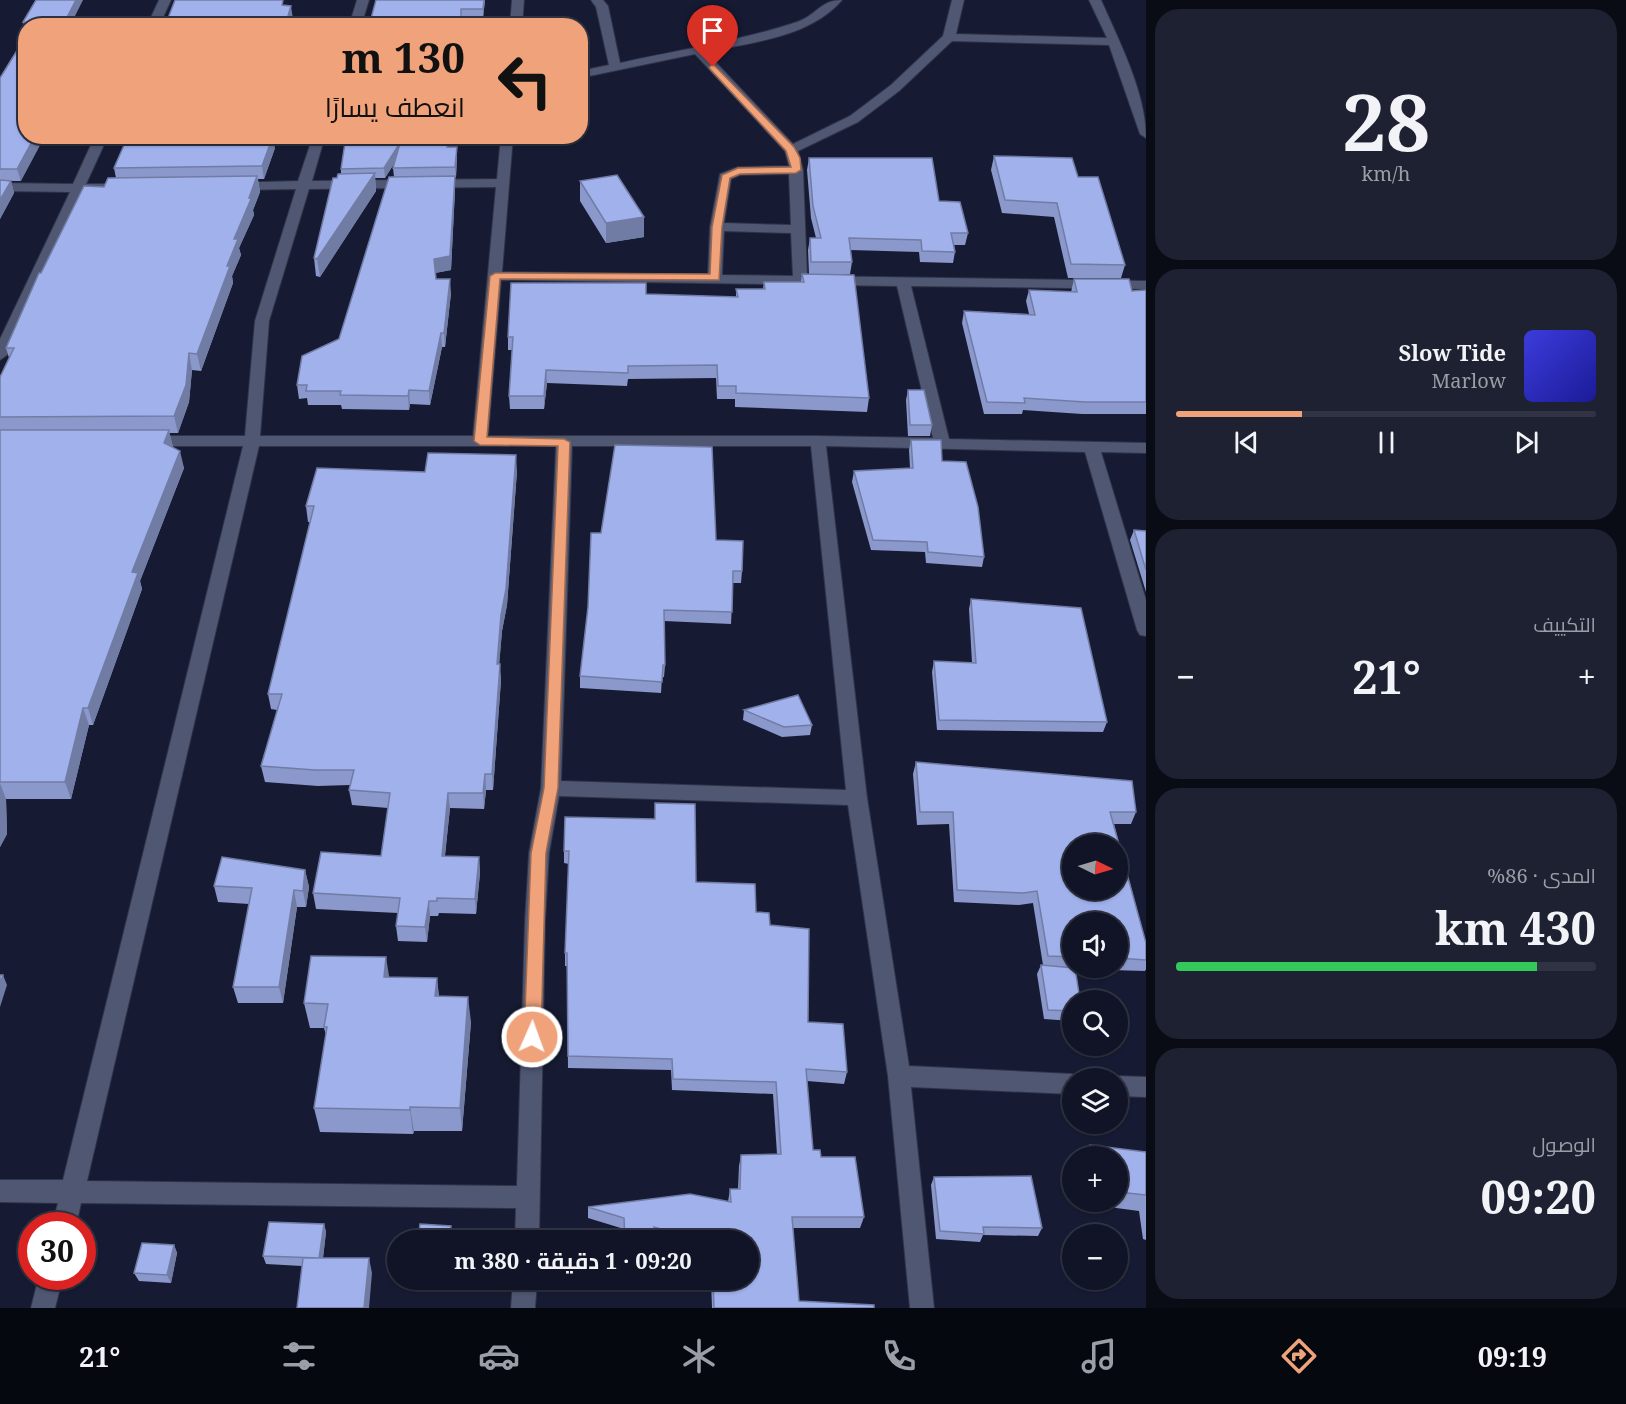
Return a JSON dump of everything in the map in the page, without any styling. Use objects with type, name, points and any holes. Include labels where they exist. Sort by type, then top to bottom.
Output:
[{"type":"street","points":[[157,18],[165,0]]},
{"type":"street","points":[[357,18],[363,0]]},
{"type":"street","points":[[517,18],[518,0]]},
{"type":"street","points":[[597,0],[602,6],[615,68]]},
{"type":"street","points":[[588,73],[769,34],[809,22],[836,0]]},
{"type":"street","points":[[790,150],[854,119],[895,88],[949,37],[958,0]]},
{"type":"street","points":[[1095,0],[1114,42],[1146,134]]},
{"type":"street","points":[[949,37],[1114,42]]},
{"type":"street","points":[[698,50],[795,158],[800,279]]},
{"type":"street","points":[[0,355],[98,144]]},
{"type":"street","points":[[67,1212],[252,441],[262,321],[316,144]]},
{"type":"street","points":[[480,441],[506,144]]},
{"type":"street","points":[[715,278],[717,227],[725,177],[730,173],[755,170],[796,170]]},
{"type":"street","points":[[220,186],[504,183]]},
{"type":"street","points":[[0,187],[125,188]]},
{"type":"street","points":[[717,227],[798,229]]},
{"type":"street","points":[[495,276],[1146,285]]},
{"type":"street","points":[[903,281],[942,443]]},
{"type":"street","points":[[126,441],[818,441],[1146,448]]},
{"type":"street","points":[[818,441],[857,798],[899,1076],[922,1308]]},
{"type":"street","points":[[527,1230],[539,853],[551,788],[564,442]]},
{"type":"street","points":[[1092,447],[1146,630]]},
{"type":"street","points":[[551,788],[857,798]]},
{"type":"street","points":[[899,1076],[1062,1084]]},
{"type":"street","points":[[1128,1086],[1146,1087]]},
{"type":"street","points":[[0,1191],[529,1197]]},
{"type":"street","points":[[43,1308],[48,1290]]},
{"type":"street","points":[[523,1308],[524,1290]]},
{"type":"building","points":[[36,0],[76,0],[67,18],[25,18]]},
{"type":"building","points":[[175,0],[283,0],[282,5],[291,6],[287,18],[168,18]]},
{"type":"building","points":[[376,0],[484,0],[483,9],[461,9],[461,18],[371,18]]},
{"type":"building","points":[[18,49],[18,144],[31,144],[17,169],[0,169],[0,78]]},
{"type":"building","points":[[124,144],[270,144],[262,166],[114,168]]},
{"type":"building","points":[[345,144],[399,144],[384,168],[341,169]]},
{"type":"building","points":[[400,144],[447,144],[447,147],[457,147],[455,167],[393,168]]},
{"type":"building","points":[[994,156],[1072,158],[1078,177],[1098,177],[1125,265],[1071,264],[1057,203],[1005,200]]},
{"type":"building","points":[[809,158],[932,158],[939,201],[960,202],[968,233],[951,233],[955,252],[922,251],[921,240],[849,238],[852,262],[811,262],[810,238],[821,238],[813,206]]},
{"type":"building","points":[[375,173],[317,259],[314,258],[333,178],[337,178],[338,174]]},
{"type":"building","points":[[617,175],[644,217],[606,223],[580,181]]},
{"type":"building","points":[[257,176],[249,198],[251,199],[234,239],[238,239],[227,266],[230,266],[197,354],[189,353],[186,385],[174,416],[0,417],[0,377],[14,348],[6,348],[39,273],[84,186],[104,187],[108,178]]},
{"type":"building","points":[[455,176],[450,256],[434,259],[436,279],[450,279],[444,333],[441,333],[429,391],[409,390],[408,396],[340,395],[341,391],[306,391],[307,385],[297,385],[302,356],[339,339],[389,177]]},
{"type":"building","points":[[0,180],[11,181],[0,200]]},
{"type":"building","points":[[802,274],[854,275],[869,398],[736,393],[736,386],[718,386],[717,365],[628,366],[628,373],[546,370],[544,396],[509,396],[513,337],[508,337],[511,283],[646,283],[646,294],[738,297],[736,289],[765,289],[764,282],[804,282]]},
{"type":"building","points":[[1074,279],[1129,279],[1132,291],[1146,290],[1146,402],[1085,402],[1024,398],[1025,403],[987,402],[964,311],[1035,315],[1029,290],[1077,292]]},
{"type":"building","points":[[908,390],[924,390],[932,425],[910,425]]},
{"type":"building","points":[[0,430],[169,430],[164,443],[180,451],[132,572],[138,573],[88,708],[83,708],[65,782],[0,782]]},
{"type":"building","points":[[911,440],[941,440],[942,461],[966,462],[978,507],[984,557],[928,552],[927,542],[873,540],[854,471],[913,468]]},
{"type":"building","points":[[615,445],[712,447],[716,540],[743,541],[742,571],[733,571],[732,612],[664,610],[665,665],[663,665],[662,682],[580,676],[588,607],[591,533],[601,533]]},
{"type":"building","points":[[428,453],[516,455],[506,589],[501,615],[497,664],[500,664],[492,774],[485,774],[483,793],[448,793],[442,856],[479,857],[475,899],[437,898],[437,901],[429,901],[425,927],[396,926],[400,898],[313,893],[321,852],[381,856],[390,793],[349,790],[354,770],[261,766],[282,694],[268,694],[314,506],[306,506],[317,468],[425,472]]},
{"type":"building","points":[[1134,530],[1146,531],[1146,570]]},
{"type":"building","points":[[971,599],[1081,608],[1107,722],[939,720],[934,661],[976,663]]},
{"type":"building","points":[[798,695],[812,725],[784,727],[744,710]]},
{"type":"building","points":[[916,762],[1132,781],[1136,812],[1110,812],[1116,834],[1062,834],[1062,900],[1128,900],[1128,878],[1146,943],[1146,960],[1128,959],[1128,912],[1062,912],[1062,957],[1048,956],[1037,891],[1023,893],[957,890],[953,812],[920,812]]},
{"type":"building","points":[[655,803],[695,804],[696,882],[755,884],[756,912],[769,913],[770,925],[809,929],[808,1022],[843,1024],[847,1072],[806,1069],[813,1150],[820,1150],[821,1157],[855,1157],[864,1217],[792,1217],[799,1301],[874,1305],[874,1308],[714,1308],[713,1290],[759,1290],[759,1230],[665,1230],[654,1227],[654,1230],[625,1230],[624,1218],[588,1207],[690,1194],[731,1202],[730,1189],[740,1189],[741,1155],[781,1154],[776,1082],[673,1079],[672,1059],[568,1056],[567,953],[565,953],[569,851],[564,851],[565,817],[655,819]]},
{"type":"building","points":[[222,857],[305,870],[303,891],[294,890],[279,987],[233,987],[252,888],[214,886]]},
{"type":"building","points":[[311,956],[386,957],[384,977],[437,978],[435,996],[468,997],[460,1108],[410,1107],[410,1110],[314,1108],[327,1027],[324,1027],[328,1004],[304,1003]]},
{"type":"building","points":[[1041,965],[1062,967],[1062,978],[1077,978],[1078,990],[1062,990],[1062,1011],[1048,1010]]},
{"type":"building","points":[[1128,1150],[1146,1152],[1146,1195],[1128,1193]]},
{"type":"building","points":[[1031,1176],[1042,1228],[983,1227],[984,1234],[940,1231],[934,1177]]},
{"type":"building","points":[[269,1222],[324,1224],[319,1258],[263,1256]]},
{"type":"building","points":[[420,1224],[451,1226],[450,1230],[419,1230]]},
{"type":"building","points":[[142,1243],[174,1245],[167,1275],[134,1273]]},
{"type":"building","points":[[303,1258],[369,1258],[364,1308],[297,1308]]},
{"type":"route","points":[[532,1037],[539,853],[551,788],[564,442],[480,441],[495,276],[715,278],[717,227],[725,177],[738,171],[796,170],[795,158],[790,150],[713,67]]}]
